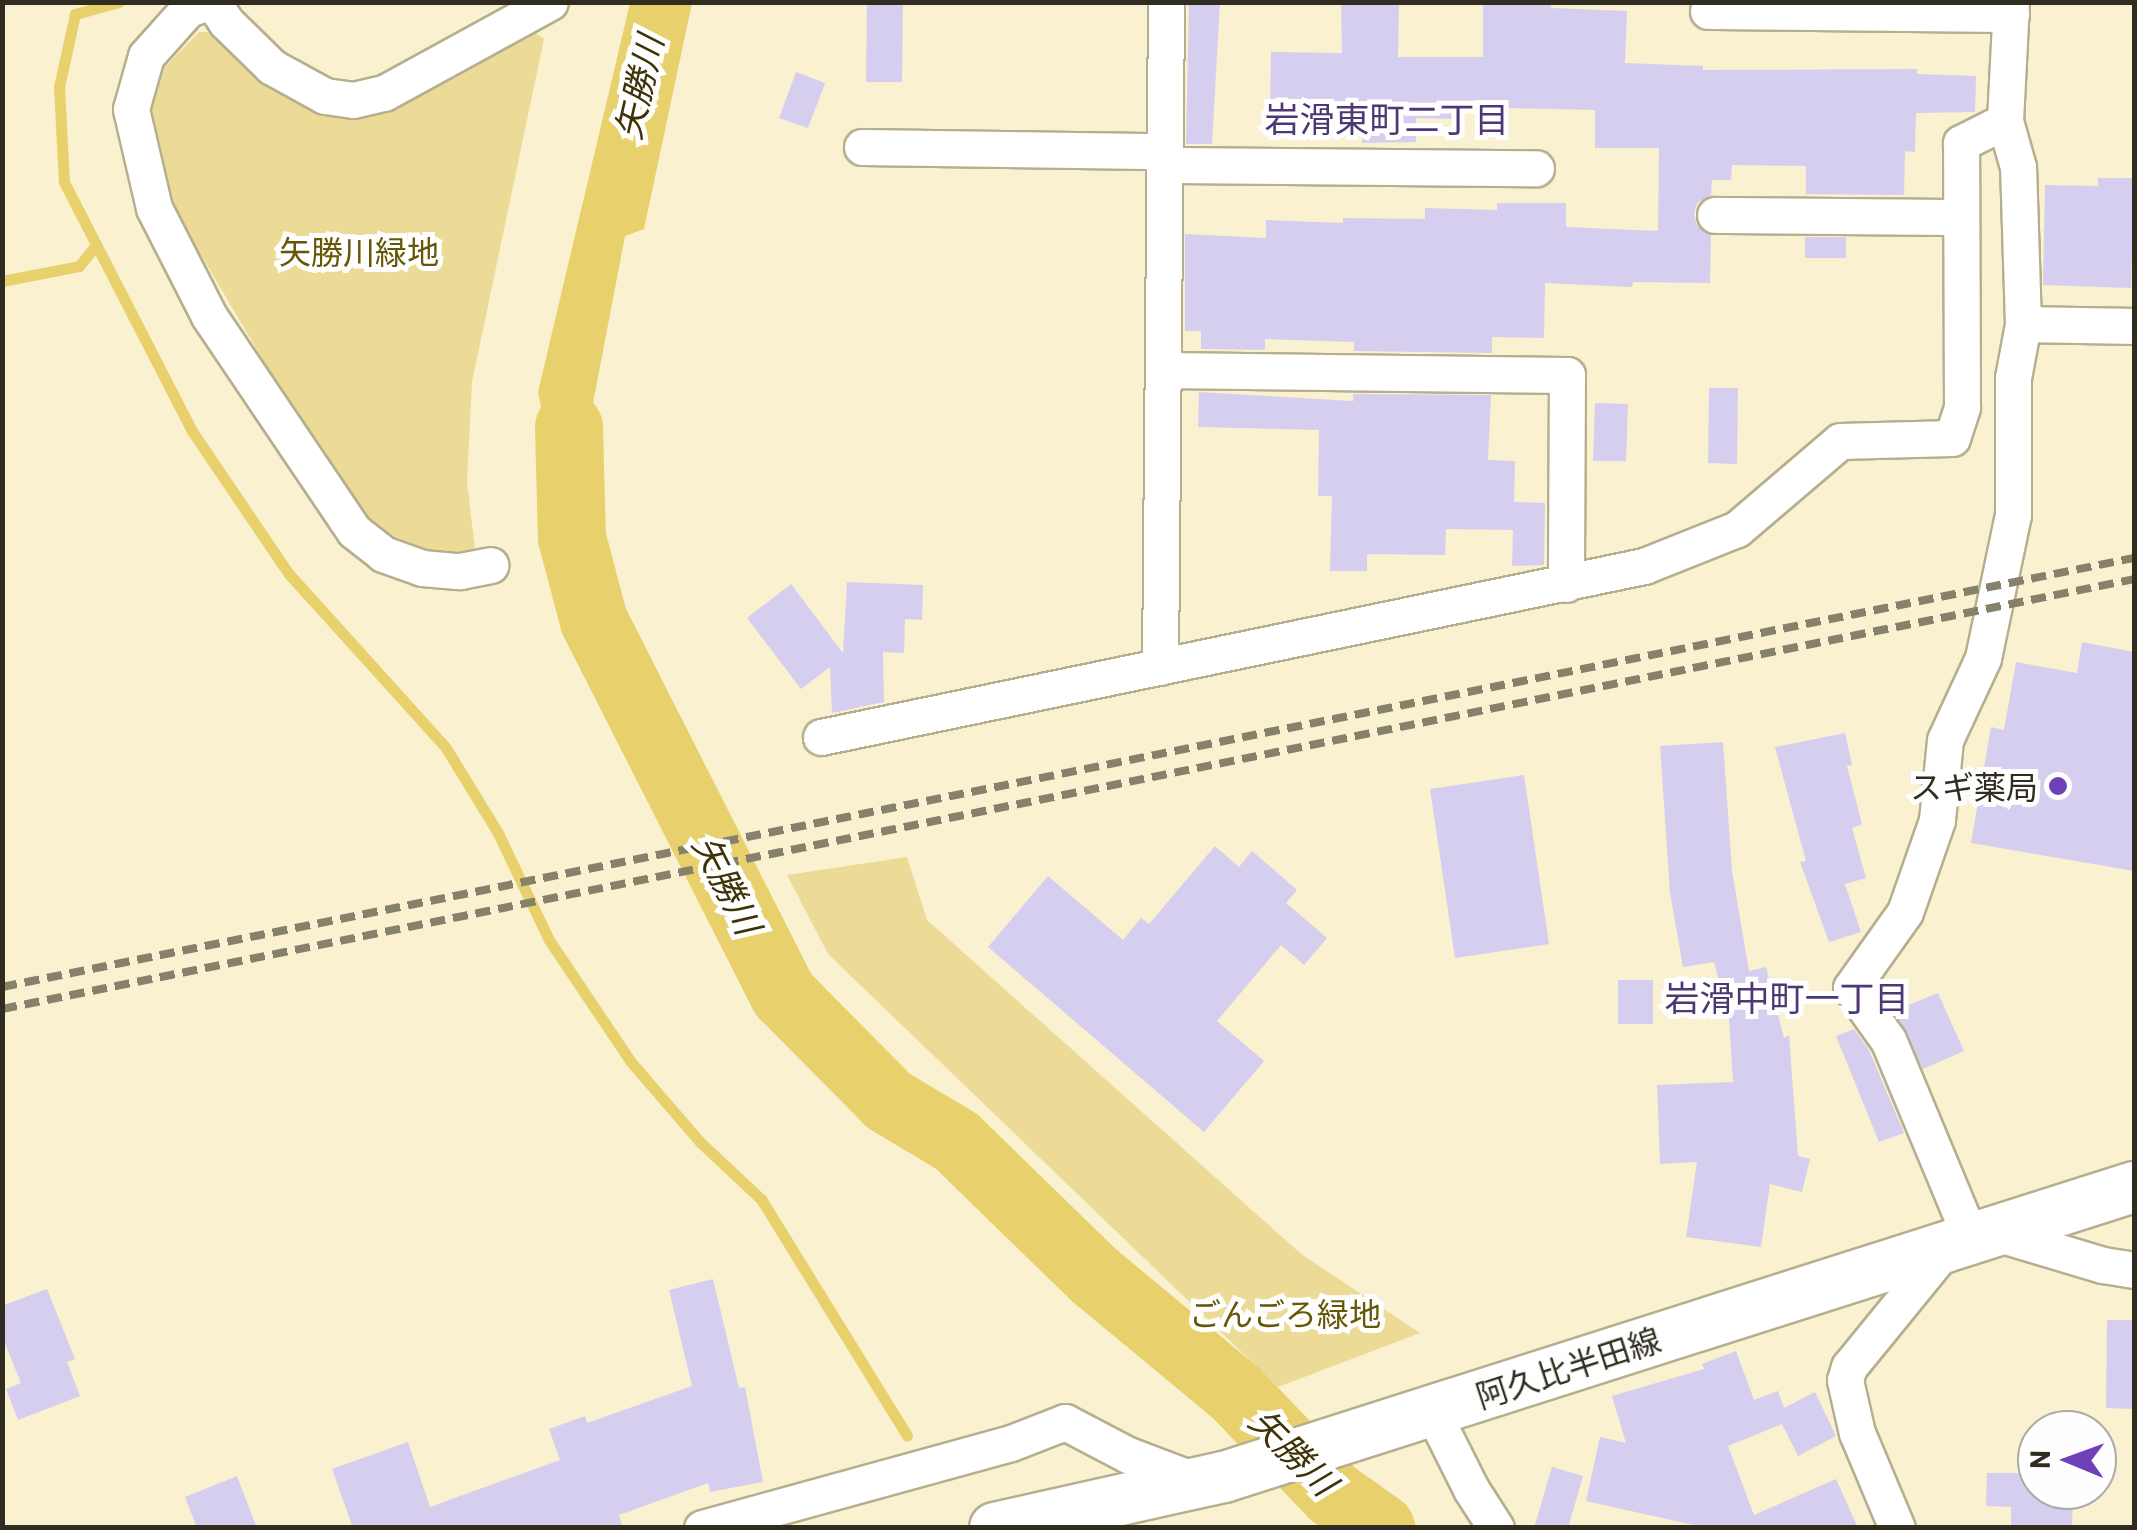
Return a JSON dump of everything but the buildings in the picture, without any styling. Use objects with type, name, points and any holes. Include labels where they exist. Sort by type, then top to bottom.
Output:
[{"type":"main road","name":"阿久比半田線","points":[[995,1528],[1212,1480],[2134,1187]]},
{"type":"street","points":[[490,565],[460,571],[422,568],[383,554],[354,531],[209,316],[154,208],[131,108],[146,56],[188,9],[211,2],[272,67],[325,96],[352,100],[384,92],[550,2]]},
{"type":"street","points":[[1160,667],[1166,2]]},
{"type":"street","points":[[1708,11],[2011,8],[2005,121],[2018,167],[2022,324],[2013,378],[2013,516],[1983,658],[1945,740],[1937,820],[1905,912],[1852,988],[1888,1040],[1970,1240]]},
{"type":"street","points":[[822,737],[1644,566],[1737,530],[1840,442],[1952,438],[1962,407],[1961,142],[2005,121]]},
{"type":"street","points":[[862,147],[1536,168]]},
{"type":"street","points":[[1715,216],[1960,217]]},
{"type":"street","points":[[2022,324],[2134,326]]},
{"type":"street","points":[[1164,370],[1567,375],[1566,584]]},
{"type":"street","points":[[1970,1240],[2134,1270]]},
{"type":"street","points":[[1897,1528],[1857,1433],[1845,1380],[1848,1367],[1970,1240]]},
{"type":"street","points":[[1432,1411],[1471,1489],[1496,1528]]},
{"type":"street","points":[[702,1528],[1010,1443],[1066,1422],[1128,1455],[1212,1480]]},
{"type":"green space","name":"矢勝川緑地","points":[[199,32],[215,32],[264,80],[323,115],[385,111],[534,32],[544,39],[472,382],[467,482],[476,558],[424,559],[360,524],[172,206],[150,116],[164,68]]},
{"type":"green space","name":"ごんごろ緑地","points":[[907,857],[927,920],[1301,1254],[1420,1333],[1278,1387],[828,954],[787,875]]},
{"type":"water","points":[[630,3],[692,3],[644,229],[625,236],[567,539],[538,392]]},
{"type":"waterway","points":[[119,2],[75,14],[59,87],[64,182],[192,431],[289,574],[446,748],[498,833],[549,940],[631,1062],[700,1142],[761,1199],[907,1435]]},
{"type":"waterway","points":[[2,281],[79,266],[96,245]]},
{"type":"waterway","name":"矢勝川","points":[[569,427],[572,538],[594,621],[784,995],[889,1101],[956,1141],[1095,1276],[1236,1393],[1333,1494],[1381,1528]]},
{"type":"railway","points":[[2,987],[2134,558]]},
{"type":"railway","points":[[2,1009],[2134,579]]},
{"type":"place","name":"スギ薬局","points":[[2058,786]]},
{"type":"district","name":"岩滑東町二丁目","points":[[1387,118]]},
{"type":"district","name":"岩滑中町一丁目","points":[[1787,997]]}]
